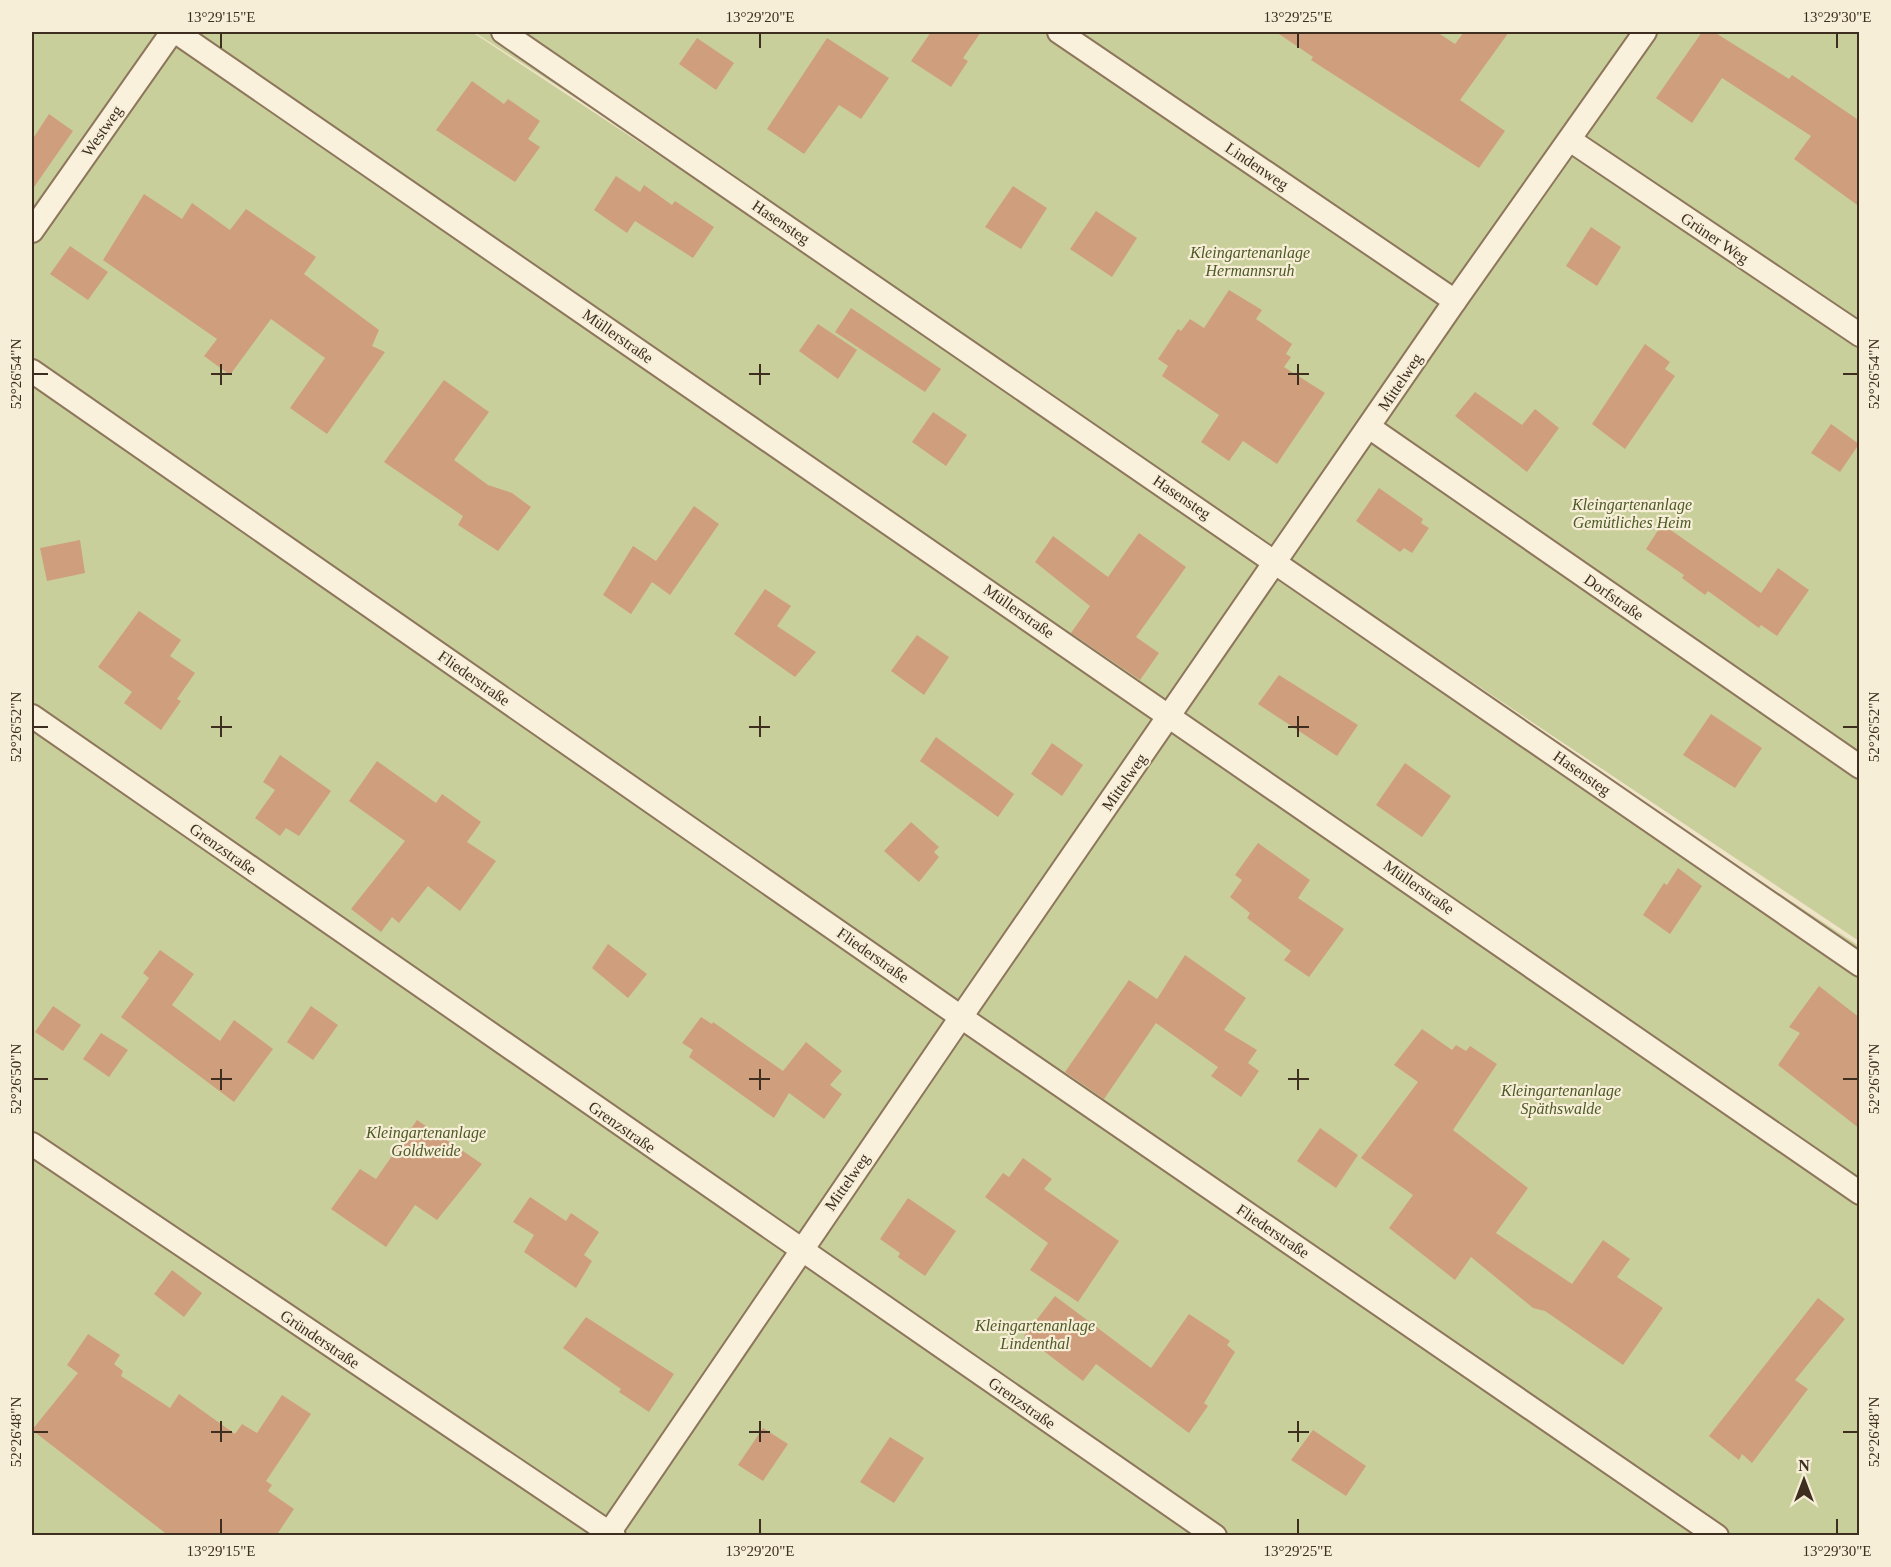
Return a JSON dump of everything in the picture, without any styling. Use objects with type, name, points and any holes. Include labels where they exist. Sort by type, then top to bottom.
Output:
[{"type":"lane","name":"Westweg","points":[[32,231],[174,32]]},
{"type":"lane","name":"Müllerstraße","points":[[174,32],[1170,715],[1860,1193]]},
{"type":"lane","name":"Hasensteg","points":[[503,32],[1860,965]]},
{"type":"lane","name":"Lindenweg","points":[[1059,32],[1455,301]]},
{"type":"lane","name":"Mittelweg","points":[[610,1534],[800,1250],[1455,301],[1645,32]]},
{"type":"lane","name":"Grüner Weg","points":[[1570,140],[1860,335]]},
{"type":"lane","name":"Fliederstraße","points":[[32,371],[961,1017],[1717,1536]]},
{"type":"lane","name":"Dorfstraße","points":[[1369,427],[1860,766]]},
{"type":"lane","name":"Grenzstraße","points":[[32,716],[1215,1536]]},
{"type":"lane","name":"Gründerstraße","points":[[32,1144],[610,1534]]},
{"type":"green space","points":[[32,32],[472,32],[1859,946],[1859,1535],[32,1535]]},
{"type":"green space","points":[[474,32],[1859,32],[1859,941],[1314,576]]},
{"type":"building","points":[[931,32],[981,32],[963,58],[968,61],[951,87],[911,61]]},
{"type":"building","points":[[1276,32],[1437,32],[1455,44],[1464,32],[1509,32],[1460,100],[1505,131],[1479,168],[1311,60],[1313,57]]},
{"type":"building","points":[[1702,32],[1714,32],[1789,79],[1792,75],[1860,121],[1860,207],[1794,159],[1811,136],[1722,78],[1692,123],[1656,98]]},
{"type":"building","points":[[697,38],[734,63],[716,90],[679,64]]},
{"type":"building","points":[[827,38],[889,78],[861,119],[839,105],[804,154],[767,129]]},
{"type":"building","points":[[472,81],[504,104],[508,99],[540,121],[528,139],[540,147],[515,182],[436,130]]},
{"type":"building","points":[[49,114],[73,131],[32,190],[32,140]]},
{"type":"building","points":[[616,176],[640,192],[644,185],[672,205],[675,201],[714,227],[693,258],[635,221],[627,233],[594,210]]},
{"type":"building","points":[[1013,186],[1047,208],[1021,249],[985,227]]},
{"type":"building","points":[[144,194],[182,219],[192,203],[230,230],[246,209],[316,257],[304,274],[379,330],[372,346],[385,352],[327,434],[290,408],[325,358],[271,319],[230,375],[204,356],[217,339],[103,260]]},
{"type":"building","points":[[1096,211],[1137,238],[1112,277],[1070,249]]},
{"type":"building","points":[[1591,227],[1621,247],[1597,286],[1566,266]]},
{"type":"building","points":[[70,246],[108,272],[88,300],[50,274]]},
{"type":"building","points":[[1229,290],[1262,310],[1256,319],[1292,344],[1286,354],[1291,357],[1284,367],[1325,393],[1277,464],[1243,441],[1229,461],[1201,442],[1219,415],[1162,376],[1168,366],[1158,359],[1178,329],[1181,331],[1190,319],[1204,328]]},
{"type":"building","points":[[851,308],[941,369],[925,392],[835,332]]},
{"type":"building","points":[[818,324],[857,350],[838,379],[799,351]]},
{"type":"building","points":[[1645,344],[1670,362],[1665,369],[1675,376],[1625,449],[1592,424]]},
{"type":"building","points":[[444,380],[489,412],[454,460],[488,485],[512,493],[531,507],[498,551],[458,525],[463,516],[384,462]]},
{"type":"building","points":[[1475,392],[1522,425],[1535,409],[1559,428],[1527,472],[1455,416]]},
{"type":"building","points":[[933,412],[967,435],[946,466],[912,442]]},
{"type":"building","points":[[1831,424],[1859,444],[1840,472],[1811,453]]},
{"type":"building","points":[[1379,488],[1423,519],[1421,523],[1429,528],[1412,553],[1404,548],[1400,552],[1356,521]]},
{"type":"building","points":[[694,506],[719,524],[670,595],[652,582],[631,614],[603,595],[633,546],[656,561]]},
{"type":"building","points":[[1662,524],[1761,593],[1778,568],[1809,590],[1777,636],[1761,625],[1759,628],[1708,591],[1705,595],[1682,578],[1684,575],[1646,549]]},
{"type":"building","points":[[1139,533],[1186,567],[1136,637],[1159,653],[1140,680],[1071,633],[1090,606],[1035,562],[1053,536],[1108,577]]},
{"type":"building","points":[[80,540],[85,573],[47,581],[40,548]]},
{"type":"building","points":[[765,589],[791,606],[777,626],[816,652],[795,677],[734,634]]},
{"type":"building","points":[[139,611],[181,640],[170,656],[195,673],[177,699],[181,701],[161,730],[124,703],[132,692],[98,667]]},
{"type":"building","points":[[917,635],[949,657],[924,695],[891,671]]},
{"type":"building","points":[[1279,675],[1358,725],[1337,756],[1258,704]]},
{"type":"building","points":[[1711,714],[1762,748],[1735,788],[1683,755]]},
{"type":"building","points":[[936,737],[1014,794],[998,817],[920,761]]},
{"type":"building","points":[[1052,743],[1083,765],[1062,796],[1031,774]]},
{"type":"building","points":[[280,755],[331,791],[299,836],[286,828],[280,836],[255,818],[275,790],[263,782]]},
{"type":"building","points":[[377,761],[436,803],[442,794],[481,822],[467,842],[496,861],[460,911],[428,886],[399,923],[392,917],[381,932],[351,909],[405,841],[349,801]]},
{"type":"building","points":[[1405,763],[1451,796],[1422,837],[1376,805]]},
{"type":"building","points":[[911,822],[939,847],[934,852],[939,857],[919,882],[884,851]]},
{"type":"building","points":[[1258,843],[1310,880],[1298,898],[1344,929],[1309,977],[1284,960],[1291,951],[1247,918],[1250,913],[1230,897],[1242,880],[1235,875]]},
{"type":"building","points":[[1678,868],[1702,886],[1670,934],[1643,915],[1664,883],[1667,885]]},
{"type":"building","points":[[608,944],[647,974],[628,998],[592,968]]},
{"type":"building","points":[[160,950],[194,974],[172,1005],[220,1041],[234,1020],[273,1049],[234,1102],[121,1017],[149,978],[143,973]]},
{"type":"building","points":[[1185,955],[1246,998],[1224,1030],[1257,1050],[1248,1063],[1259,1071],[1241,1097],[1211,1076],[1218,1067],[1156,1023],[1104,1099],[1065,1072],[1129,980],[1157,999]]},
{"type":"building","points":[[1819,986],[1860,1018],[1860,1129],[1778,1065],[1800,1033],[1789,1027]]},
{"type":"building","points":[[53,1006],[81,1025],[63,1051],[35,1032]]},
{"type":"building","points":[[311,1006],[338,1025],[313,1060],[287,1042]]},
{"type":"building","points":[[701,1017],[712,1024],[713,1022],[783,1071],[806,1042],[842,1071],[830,1085],[842,1094],[824,1119],[789,1093],[774,1118],[689,1057],[693,1050],[682,1043]]},
{"type":"building","points":[[1422,1029],[1452,1050],[1456,1045],[1466,1051],[1470,1046],[1497,1064],[1453,1130],[1528,1188],[1496,1233],[1572,1284],[1603,1240],[1630,1259],[1617,1277],[1663,1308],[1623,1365],[1545,1311],[1533,1308],[1471,1257],[1455,1280],[1389,1228],[1413,1195],[1361,1158],[1418,1082],[1394,1065]]},
{"type":"building","points":[[101,1033],[128,1050],[109,1077],[83,1059]]},
{"type":"building","points":[[417,1120],[482,1164],[437,1220],[415,1205],[386,1247],[331,1209],[360,1169],[376,1179]]},
{"type":"building","points":[[1320,1128],[1358,1155],[1336,1188],[1297,1161]]},
{"type":"building","points":[[1023,1158],[1052,1179],[1044,1189],[1119,1241],[1078,1302],[1030,1270],[1048,1243],[985,1197],[1003,1173],[1009,1177]]},
{"type":"building","points":[[530,1197],[566,1221],[571,1213],[599,1232],[584,1255],[592,1261],[576,1288],[524,1252],[534,1235],[513,1222]]},
{"type":"building","points":[[908,1198],[956,1231],[925,1276],[898,1257],[900,1253],[880,1239]]},
{"type":"building","points":[[172,1270],[202,1293],[184,1317],[154,1294]]},
{"type":"building","points":[[1055,1296],[1151,1368],[1189,1314],[1230,1341],[1227,1345],[1235,1352],[1204,1403],[1208,1406],[1189,1433],[1096,1364],[1083,1381],[1024,1336]]},
{"type":"building","points":[[1818,1298],[1845,1319],[1795,1380],[1808,1389],[1752,1463],[1742,1454],[1739,1460],[1709,1436]]},
{"type":"building","points":[[586,1317],[674,1374],[649,1412],[619,1392],[621,1389],[563,1348]]},
{"type":"building","points":[[88,1334],[120,1355],[114,1364],[123,1371],[121,1376],[170,1408],[179,1394],[235,1434],[242,1424],[257,1433],[282,1395],[311,1414],[266,1481],[272,1485],[268,1491],[294,1509],[276,1536],[169,1536],[32,1430],[78,1373],[67,1365]]},
{"type":"building","points":[[763,1428],[788,1444],[763,1481],[738,1465]]},
{"type":"building","points":[[1313,1430],[1366,1466],[1346,1496],[1291,1460]]},
{"type":"building","points":[[890,1437],[924,1458],[894,1503],[860,1482]]},
{"type":"park label","name":"Kleingartenanlage Hermannsruh","points":[[1250,261]]},
{"type":"park label","name":"Kleingartenanlage Gemütliches Heim","points":[[1632,513]]},
{"type":"park label","name":"Kleingartenanlage Späthswalde","points":[[1561,1099]]},
{"type":"park label","name":"Kleingartenanlage Goldweide","points":[[426,1141]]},
{"type":"park label","name":"Kleingartenanlage Lindenthal","points":[[1035,1334]]}]
